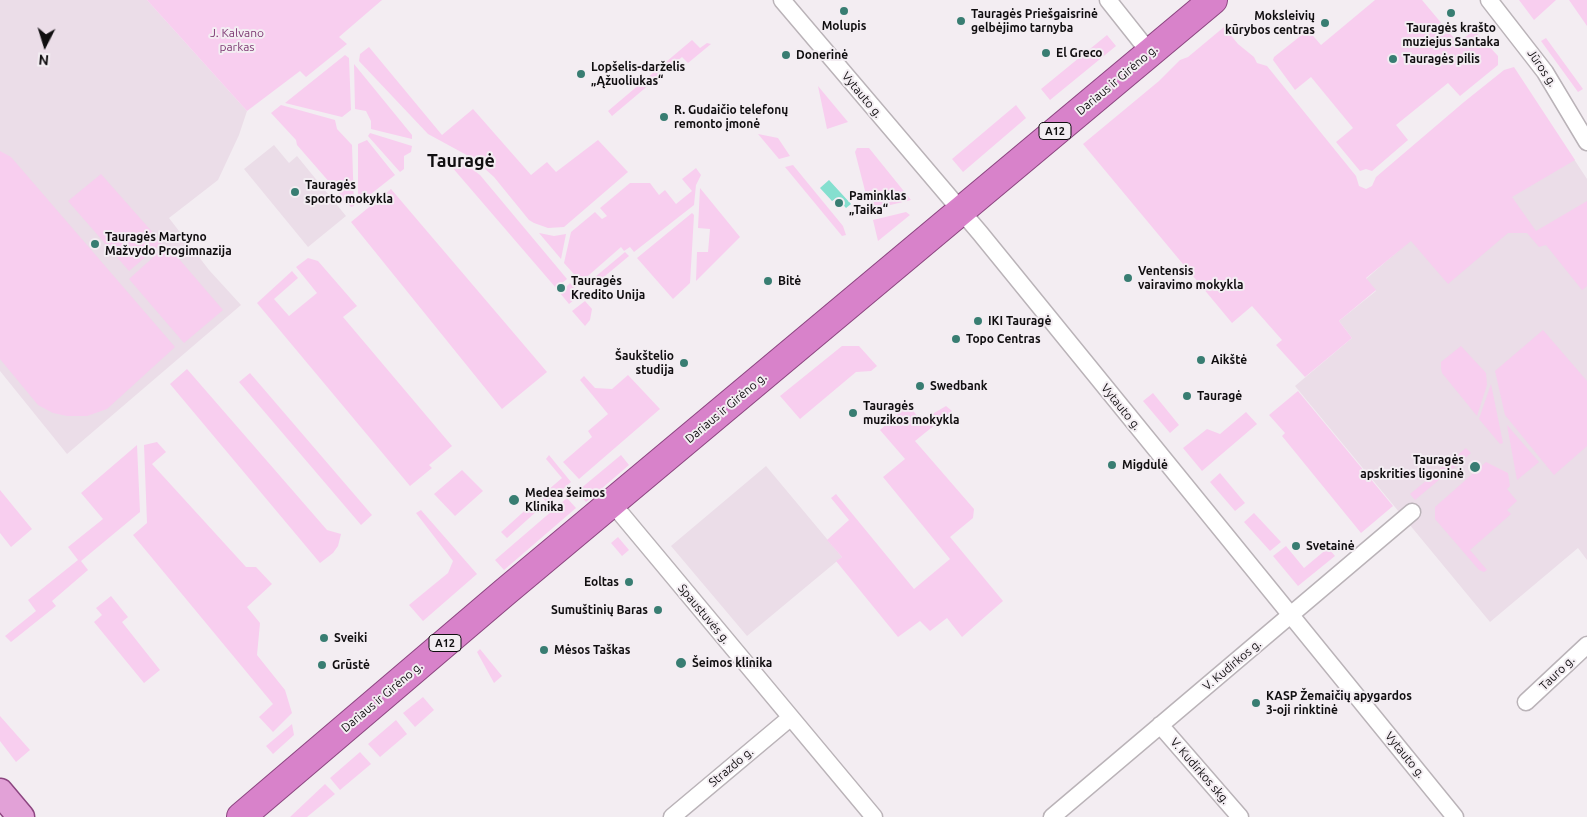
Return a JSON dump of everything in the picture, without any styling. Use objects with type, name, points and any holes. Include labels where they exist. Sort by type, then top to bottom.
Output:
[{"type":"highway","name":"Dariaus ir Girėno g.","points":[[241,817],[612,502],[1212,0]]},
{"type":"main road","points":[[0,792],[20,817]]},
{"type":"street","name":"Vytauto g.","points":[[782,0],[961,210],[1228,540],[1292,615],[1456,817]]},
{"type":"street","points":[[1108,0],[1150,53]]},
{"type":"street","name":"Jūros g.","points":[[1489,0],[1545,72],[1587,142]]},
{"type":"street","name":"Spaustuvės g.","points":[[612,502],[874,817]]},
{"type":"street","name":"V. Kudirkos g.","points":[[1052,817],[1412,512]]},
{"type":"street","name":"Tauro g.","points":[[1526,702],[1587,644]]},
{"type":"street","name":"Strazdo g.","points":[[672,817],[790,718]]},
{"type":"street","name":"V. Kudirkos skg.","points":[[1160,725],[1240,817]]},
{"type":"shaded area","name":"Tauragės Martyno Mažvydo Progimnazija","points":[[0,0],[147,0],[247,111],[239,135],[218,180],[169,218],[209,270],[241,305],[67,454],[0,371]]},
{"type":"shaded area","name":"Tauragės sporto mokykla","points":[[274,145],[289,163],[297,156],[346,216],[308,247],[244,169]]},
{"type":"shaded area","name":"Tauragės apskrities ligoninė","points":[[1570,153],[1587,179],[1587,560],[1578,548],[1490,622],[1295,386],[1352,338],[1339,321],[1376,291],[1366,279],[1447,208]]},
{"type":"shaded area","points":[[829,180],[851,204],[846,208],[837,198],[832,201],[820,188]]},
{"type":"shaded area","points":[[766,466],[842,557],[747,636],[671,546]]},
{"type":"green space","name":"J. Kalvano parkas","points":[[147,0],[382,0],[339,37],[347,44],[306,77],[300,71],[247,111]]},
{"type":"green space","points":[[1375,0],[1422,0],[1458,43],[1474,30],[1498,56],[1498,65],[1460,96],[1448,83],[1396,125],[1408,140],[1372,171],[1366,169],[1360,171],[1336,142],[1353,128],[1311,77],[1295,90],[1273,60],[1274,57],[1308,30],[1321,45]]},
{"type":"green space","points":[[1519,0],[1556,0],[1534,20]]},
{"type":"green space","points":[[1569,0],[1587,0],[1587,26]]},
{"type":"green space","points":[[1224,27],[1238,44],[1254,57],[1257,63],[1267,66],[1356,176],[1359,186],[1366,189],[1372,186],[1376,177],[1464,102],[1504,70],[1514,67],[1575,160],[1512,197],[1536,231],[1587,201],[1587,286],[1582,290],[1546,245],[1539,247],[1527,233],[1508,233],[1448,284],[1411,241],[1366,278],[1376,290],[1339,321],[1352,338],[1305,377],[1276,345],[1282,340],[1252,306],[1232,323],[1083,144],[1159,81],[1180,60],[1188,57]]},
{"type":"green space","points":[[1107,35],[1116,46],[1050,100],[1041,89]]},
{"type":"green space","points":[[1546,38],[1583,89],[1578,92],[1541,41]]},
{"type":"green space","points":[[692,40],[700,48],[707,43],[711,44],[688,63],[682,57],[612,116],[608,111]]},
{"type":"green space","points":[[369,47],[442,135],[473,109],[531,175],[547,162],[556,172],[598,140],[628,172],[564,227],[548,228],[534,223],[529,220],[494,177],[474,159],[428,134],[359,61],[360,54]]},
{"type":"green space","points":[[345,55],[349,58],[351,110],[342,117],[285,103]]},
{"type":"green space","points":[[354,64],[412,135],[412,139],[371,129],[371,121],[366,111],[355,109]]},
{"type":"green space","points":[[818,86],[848,122],[827,129]]},
{"type":"green space","points":[[281,105],[335,120],[337,129],[352,145],[354,206],[351,207],[297,145],[296,140],[271,113]]},
{"type":"green space","points":[[1016,105],[1026,118],[963,172],[952,159]]},
{"type":"green space","points":[[370,133],[412,146],[411,152],[404,156],[404,169],[400,172],[368,136]]},
{"type":"green space","points":[[758,134],[778,138],[790,156],[779,159]]},
{"type":"green space","points":[[367,140],[395,175],[362,201],[358,198],[358,144]]},
{"type":"green space","points":[[857,148],[869,148],[911,200],[870,210],[855,152]]},
{"type":"green space","points":[[0,151],[11,157],[175,347],[107,409],[87,416],[67,416],[53,413],[38,405],[0,359]]},
{"type":"green space","points":[[445,159],[467,165],[480,175],[567,279],[556,288]]},
{"type":"green space","points":[[793,165],[843,226],[846,235],[842,236],[785,167]]},
{"type":"green space","points":[[696,168],[701,175],[696,185],[694,205],[634,252],[630,247],[624,251],[621,247],[581,282],[564,263],[571,232],[595,212],[602,219],[607,216],[600,208],[630,183],[650,183],[659,195],[665,190],[676,204],[692,191],[682,179]]},
{"type":"green space","points":[[101,174],[162,243],[129,271],[68,201]]},
{"type":"green space","points":[[700,188],[740,237],[696,281],[697,252],[708,252],[710,229],[698,228]]},
{"type":"green space","points":[[391,189],[547,372],[502,409],[351,222]]},
{"type":"green space","points":[[906,212],[910,215],[878,241],[873,220]]},
{"type":"green space","points":[[692,213],[694,215],[690,283],[673,299],[637,258]]},
{"type":"green space","points":[[539,233],[554,236],[566,234],[561,259]]},
{"type":"green space","points":[[167,245],[223,310],[184,343],[129,279]]},
{"type":"green space","points":[[625,252],[629,256],[593,286],[589,282]]},
{"type":"green space","points":[[308,258],[318,261],[357,306],[343,317],[452,446],[429,465],[432,468],[410,486],[257,303],[292,271],[298,278],[274,299],[289,316],[317,293],[296,267]]},
{"type":"green space","points":[[570,283],[580,295],[569,304],[560,293]]},
{"type":"green space","points":[[585,301],[592,309],[590,320],[585,326],[572,311]]},
{"type":"green space","points":[[1543,330],[1587,381],[1587,446],[1554,475],[1505,415],[1495,371]]},
{"type":"green space","points":[[842,346],[859,346],[877,366],[871,371],[856,372],[800,419],[780,396]]},
{"type":"green space","points":[[1461,346],[1486,373],[1487,385],[1477,416],[1442,373],[1441,362]]},
{"type":"green space","points":[[187,369],[327,530],[341,534],[338,546],[333,553],[320,563],[170,384]]},
{"type":"green space","points":[[250,373],[372,515],[361,525],[239,382]]},
{"type":"green space","points":[[628,375],[660,409],[579,479],[563,462],[592,437],[588,431],[608,414],[580,380],[584,376],[595,388],[612,389]]},
{"type":"green space","points":[[1491,384],[1503,443],[1500,444],[1479,419]]},
{"type":"green space","points":[[1298,391],[1393,506],[1361,533],[1282,436],[1285,433],[1269,415]]},
{"type":"green space","points":[[1153,393],[1179,425],[1170,433],[1143,401]]},
{"type":"green space","points":[[905,401],[919,418],[929,416],[946,406],[952,411],[915,441],[974,509],[973,518],[950,537],[1003,601],[962,637],[947,618],[930,631],[920,621],[898,637],[836,561],[842,557],[827,540],[849,520],[831,498],[836,494],[914,589],[950,559],[883,477],[905,459],[880,430],[899,413],[894,407]]},
{"type":"green space","points":[[1246,412],[1257,424],[1202,471],[1183,448],[1207,429],[1220,434]]},
{"type":"green space","points":[[1507,425],[1539,462],[1517,480]]},
{"type":"green space","points":[[157,442],[166,452],[152,464],[246,567],[256,567],[272,584],[247,607],[260,623],[257,655],[285,690],[292,713],[273,732],[259,717],[273,704],[133,535],[147,523],[144,445]]},
{"type":"green space","points":[[137,445],[140,512],[81,561],[88,570],[52,601],[56,606],[11,642],[5,636],[36,611],[28,600],[78,560],[68,547],[103,519],[81,493]]},
{"type":"green space","points":[[1466,448],[1471,453],[1415,500],[1410,494]]},
{"type":"green space","points":[[549,455],[571,482],[547,503],[541,496],[562,478],[546,459]]},
{"type":"green space","points":[[621,455],[629,465],[586,502],[580,495],[580,489]]},
{"type":"green space","points":[[1486,462],[1508,473],[1510,486],[1507,489],[1517,501],[1507,510],[1511,514],[1470,550],[1487,570],[1484,572],[1479,570],[1435,519],[1435,507]]},
{"type":"green space","points":[[462,470],[483,491],[455,516],[434,494]]},
{"type":"green space","points":[[1220,473],[1245,503],[1235,511],[1210,482]]},
{"type":"green space","points":[[0,490],[32,529],[11,547],[0,533]]},
{"type":"green space","points":[[567,498],[576,508],[504,570],[495,560]]},
{"type":"green space","points":[[531,505],[537,511],[507,538],[501,532]]},
{"type":"green space","points":[[421,510],[477,574],[423,621],[409,605],[448,573],[453,561],[416,513]]},
{"type":"green space","points":[[1254,513],[1281,542],[1270,551],[1244,522]]},
{"type":"green space","points":[[618,537],[629,550],[622,556],[611,543]]},
{"type":"green space","points":[[1286,546],[1304,568],[1328,548],[1335,556],[1298,586],[1273,556]]},
{"type":"green space","points":[[111,596],[128,617],[122,622],[160,670],[144,683],[94,622],[102,615],[96,608]]},
{"type":"green space","points":[[480,649],[502,676],[494,683],[477,652]]},
{"type":"green space","points":[[423,697],[434,710],[415,727],[403,713]]},
{"type":"green space","points":[[0,716],[30,750],[16,762],[0,741]]},
{"type":"green space","points":[[396,720],[407,734],[380,757],[368,744]]},
{"type":"green space","points":[[292,724],[294,735],[273,754],[266,746]]},
{"type":"green space","points":[[360,752],[371,764],[340,790],[330,778]]},
{"type":"green space","points":[[325,784],[335,794],[307,817],[290,817]]},
{"type":"place","name":"Molupis","points":[[844,11]]},
{"type":"place","name":"Tauragės krašto muziejus Santaka","points":[[1451,13]]},
{"type":"place","name":"Tauragės Priešgaisrinė gelbėjimo tarnyba","points":[[961,21]]},
{"type":"place","name":"Moksleivių kūrybos centras","points":[[1325,23]]},
{"type":"place","name":"El Greco","points":[[1046,53]]},
{"type":"place","name":"Donerinė","points":[[786,55]]},
{"type":"place","name":"Tauragės pilis","points":[[1393,59]]},
{"type":"place","name":"Lopšelis-darželis „Ąžuoliukas“","points":[[581,74]]},
{"type":"place","name":"R. Gudaičio telefonų remonto įmonė","points":[[664,117]]},
{"type":"place","name":"Tauragės sporto mokykla","points":[[295,192]]},
{"type":"place","name":"Paminklas „Taika“","points":[[839,203]]},
{"type":"place","name":"Tauragės Martyno Mažvydo Progimnazija","points":[[95,244]]},
{"type":"place","name":"Ventensis vairavimo mokykla","points":[[1128,278]]},
{"type":"place","name":"Bitė","points":[[768,281]]},
{"type":"place","name":"Tauragės Kredito Unija","points":[[561,288]]},
{"type":"place","name":"IKI Tauragė","points":[[978,321]]},
{"type":"place","name":"Topo Centras","points":[[956,339]]},
{"type":"place","name":"Aikštė","points":[[1201,360]]},
{"type":"place","name":"Šaukštelio studija","points":[[684,363]]},
{"type":"place","name":"Swedbank","points":[[920,386]]},
{"type":"place","name":"Tauragė","points":[[1187,396]]},
{"type":"place","name":"Tauragės muzikos mokykla","points":[[853,413]]},
{"type":"place","name":"Migdulė","points":[[1112,465]]},
{"type":"place","name":"Tauragės apskrities ligoninė","points":[[1475,467]]},
{"type":"place","name":"Medea šeimos Klinika","points":[[514,500]]},
{"type":"place","name":"Svetainė","points":[[1296,546]]},
{"type":"place","name":"Eoltas","points":[[629,582]]},
{"type":"place","name":"Sumuštinių Baras","points":[[658,610]]},
{"type":"place","name":"Sveiki","points":[[324,638]]},
{"type":"place","name":"Mėsos Taškas","points":[[544,650]]},
{"type":"place","name":"Šeimos klinika","points":[[681,663]]},
{"type":"place","name":"Grūstė","points":[[322,665]]},
{"type":"place","name":"KASP Žemaičių apygardos 3-oji rinktinė","points":[[1256,703]]},
{"type":"district","name":"Tauragė","points":[[461,161]]}]
